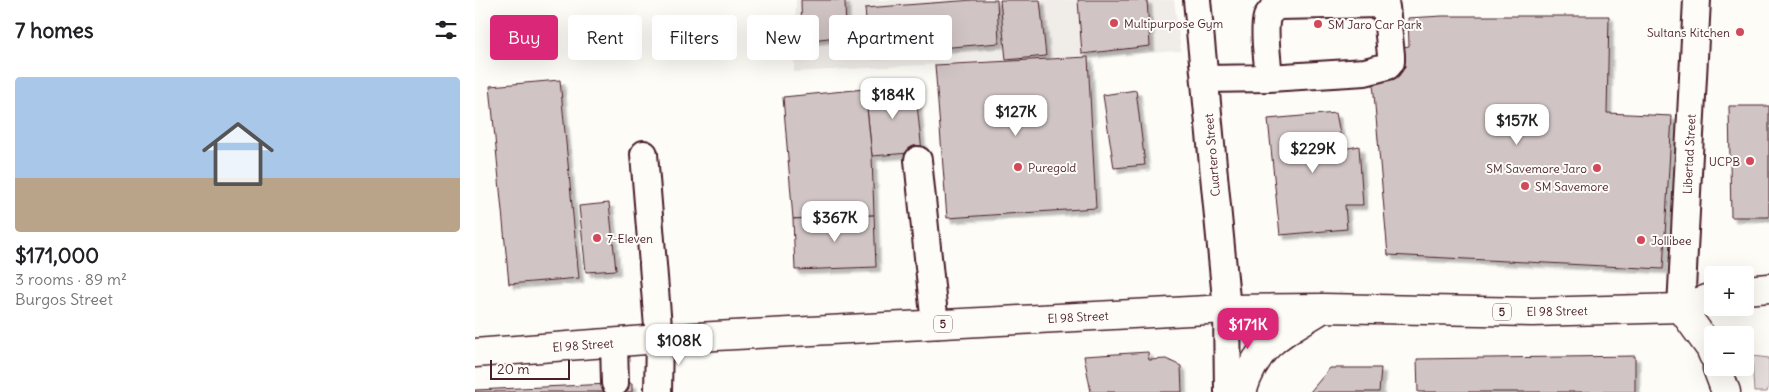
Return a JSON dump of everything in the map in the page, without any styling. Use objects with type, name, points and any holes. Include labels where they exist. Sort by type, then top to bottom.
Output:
[{"type":"main road","points":[[1754,289],[1769,288]]},
{"type":"main road","name":"5","points":[[1681,308],[1704,300]]},
{"type":"main road","name":"El 98 Street","points":[[475,353],[659,340],[1227,309],[1323,308],[1533,312],[1681,308]]},
{"type":"main road","points":[[1242,392],[1247,376],[1260,352],[1279,335],[1323,308]]},
{"type":"main road","points":[[1681,308],[1704,340]]},
{"type":"main road","points":[[1720,376],[1725,392]]},
{"type":"street","name":"Cuartero Street","points":[[1197,0],[1227,309],[1228,392]]},
{"type":"street","name":"Libertad Street","points":[[1681,308],[1697,0]]},
{"type":"street","points":[[1205,79],[1269,78],[1365,72],[1388,66],[1391,62],[1391,55],[1386,7],[1380,4],[1278,6],[1271,10],[1267,17],[1266,31],[1269,78]]},
{"type":"street","points":[[644,154],[659,340],[658,392]]},
{"type":"street","points":[[919,160],[935,325]]},
{"type":"street","points":[[614,343],[615,383]]},
{"type":"shaded area","points":[[796,0],[1174,0],[1181,51],[794,72],[794,60],[819,60],[819,15],[796,15]]},
{"type":"shaded area","points":[[1754,356],[1769,358],[1769,385],[1767,392],[1754,392]]},
{"type":"building","points":[[801,0],[845,0],[845,15],[829,15],[829,38],[819,39],[819,15],[801,15]]},
{"type":"building","points":[[997,0],[999,43],[952,47],[952,15],[866,15],[865,8]]},
{"type":"building","points":[[1000,0],[1040,0],[1046,56],[1006,60]]},
{"type":"building","name":"Multipurpose Gym","points":[[1078,0],[1147,0],[1150,46],[1082,54]]},
{"type":"building","name":"SM Savemore","points":[[1442,16],[1609,16],[1607,113],[1672,116],[1663,269],[1388,255],[1372,71],[1397,48],[1409,46],[1408,18]]},
{"type":"building","points":[[1088,57],[1096,208],[947,218],[935,65]]},
{"type":"building","points":[[560,80],[579,278],[509,284],[490,86]]},
{"type":"building","points":[[915,85],[922,152],[872,156],[865,89]]},
{"type":"building","points":[[865,89],[872,156],[874,215],[793,219],[783,97]]},
{"type":"building","points":[[1136,90],[1145,165],[1114,168],[1103,95]]},
{"type":"building","name":"UCPB","points":[[1729,106],[1769,106],[1769,217],[1731,217]]},
{"type":"building","points":[[1336,113],[1343,149],[1359,146],[1363,205],[1345,205],[1347,229],[1280,235],[1268,119]]},
{"type":"building","name":"7-Eleven","points":[[609,203],[616,270],[586,272],[579,206]]},
{"type":"building","points":[[874,215],[876,267],[795,270],[793,219]]},
{"type":"building","points":[[1148,352],[1149,360],[1166,359],[1181,366],[1182,392],[1091,392],[1084,356]]},
{"type":"building","points":[[1635,356],[1635,392],[1418,392],[1417,359]]},
{"type":"building","points":[[1330,368],[1381,368],[1379,392],[1310,392]]},
{"type":"building","points":[[632,383],[632,392],[475,392],[475,390]]},
{"type":"place","name":"Multipurpose Gym","points":[[1114,23]]},
{"type":"place","name":"SM Jaro Car Park","points":[[1318,24]]},
{"type":"place","name":"Sultans Kitchen","points":[[1740,32]]},
{"type":"place","name":"UCPB","points":[[1750,161]]},
{"type":"place","name":"Puregold","points":[[1018,167]]},
{"type":"place","name":"SM Savemore Jaro","points":[[1597,168]]},
{"type":"place","name":"SM Savemore","points":[[1525,186]]},
{"type":"place","name":"7-Eleven","points":[[597,238]]},
{"type":"place","name":"Jollibee","points":[[1641,240]]}]
